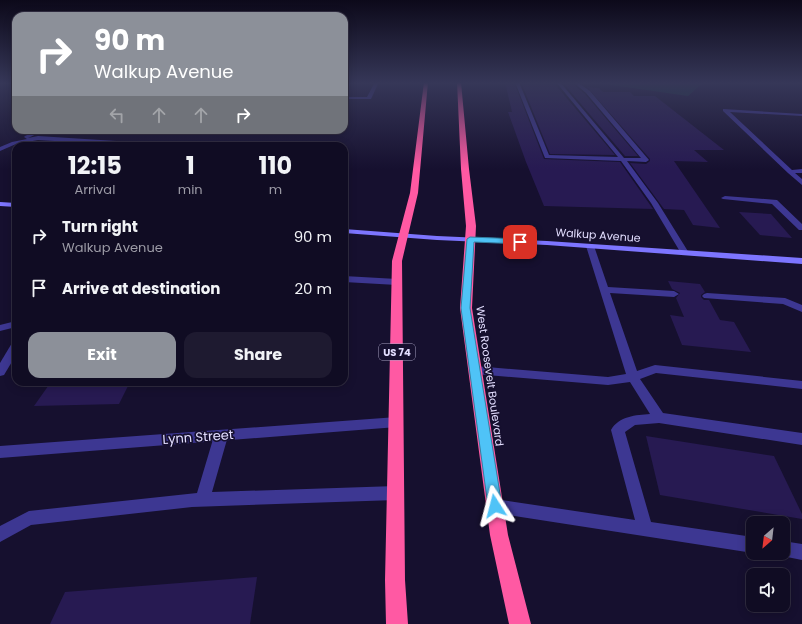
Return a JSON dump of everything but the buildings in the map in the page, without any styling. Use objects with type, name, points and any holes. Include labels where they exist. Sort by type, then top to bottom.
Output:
[{"type":"highway","name":"US 74","points":[[398,624],[395,580],[397,262],[414,193],[423,111]]},
{"type":"highway","name":"West Roosevelt Boulevard","points":[[461,111],[471,226],[466,308],[499,535],[520,624]]},
{"type":"street","points":[[529,111],[547,157],[646,160],[604,111]]},
{"type":"street","points":[[582,111],[622,159],[654,202],[685,253]]},
{"type":"street","points":[[726,111],[802,183]]},
{"type":"street","points":[[742,111],[802,115]]},
{"type":"street","points":[[16,142],[33,134]]},
{"type":"street","points":[[19,142],[38,138],[109,142]]},
{"type":"street","points":[[0,149],[12,144]]},
{"type":"street","points":[[790,172],[802,171]]},
{"type":"street","points":[[725,198],[774,202],[802,228]]},
{"type":"street","points":[[0,204],[12,205]]},
{"type":"street","name":"Walkup Avenue","points":[[348,231],[802,261]]},
{"type":"street","points":[[590,246],[633,376],[658,418]]},
{"type":"street","points":[[348,279],[397,282]]},
{"type":"street","points":[[605,290],[674,294]]},
{"type":"street","points":[[707,296],[785,302],[802,309]]},
{"type":"street","points":[[0,328],[12,325]]},
{"type":"street","points":[[0,372],[12,352]]},
{"type":"street","points":[[475,370],[608,380],[633,376],[655,369],[802,385]]},
{"type":"street","points":[[645,528],[618,430],[632,420],[658,418],[802,439]]},
{"type":"street","name":"Lynn Street","points":[[0,452],[397,422]]},
{"type":"street","points":[[202,500],[221,436]]},
{"type":"street","points":[[0,534],[29,518],[202,500],[396,493]]},
{"type":"street","points":[[495,506],[746,544]]},
{"type":"street","points":[[790,550],[802,552]]},
{"type":"route","points":[[495,506],[481,421],[466,308],[470,239],[520,242]]}]
